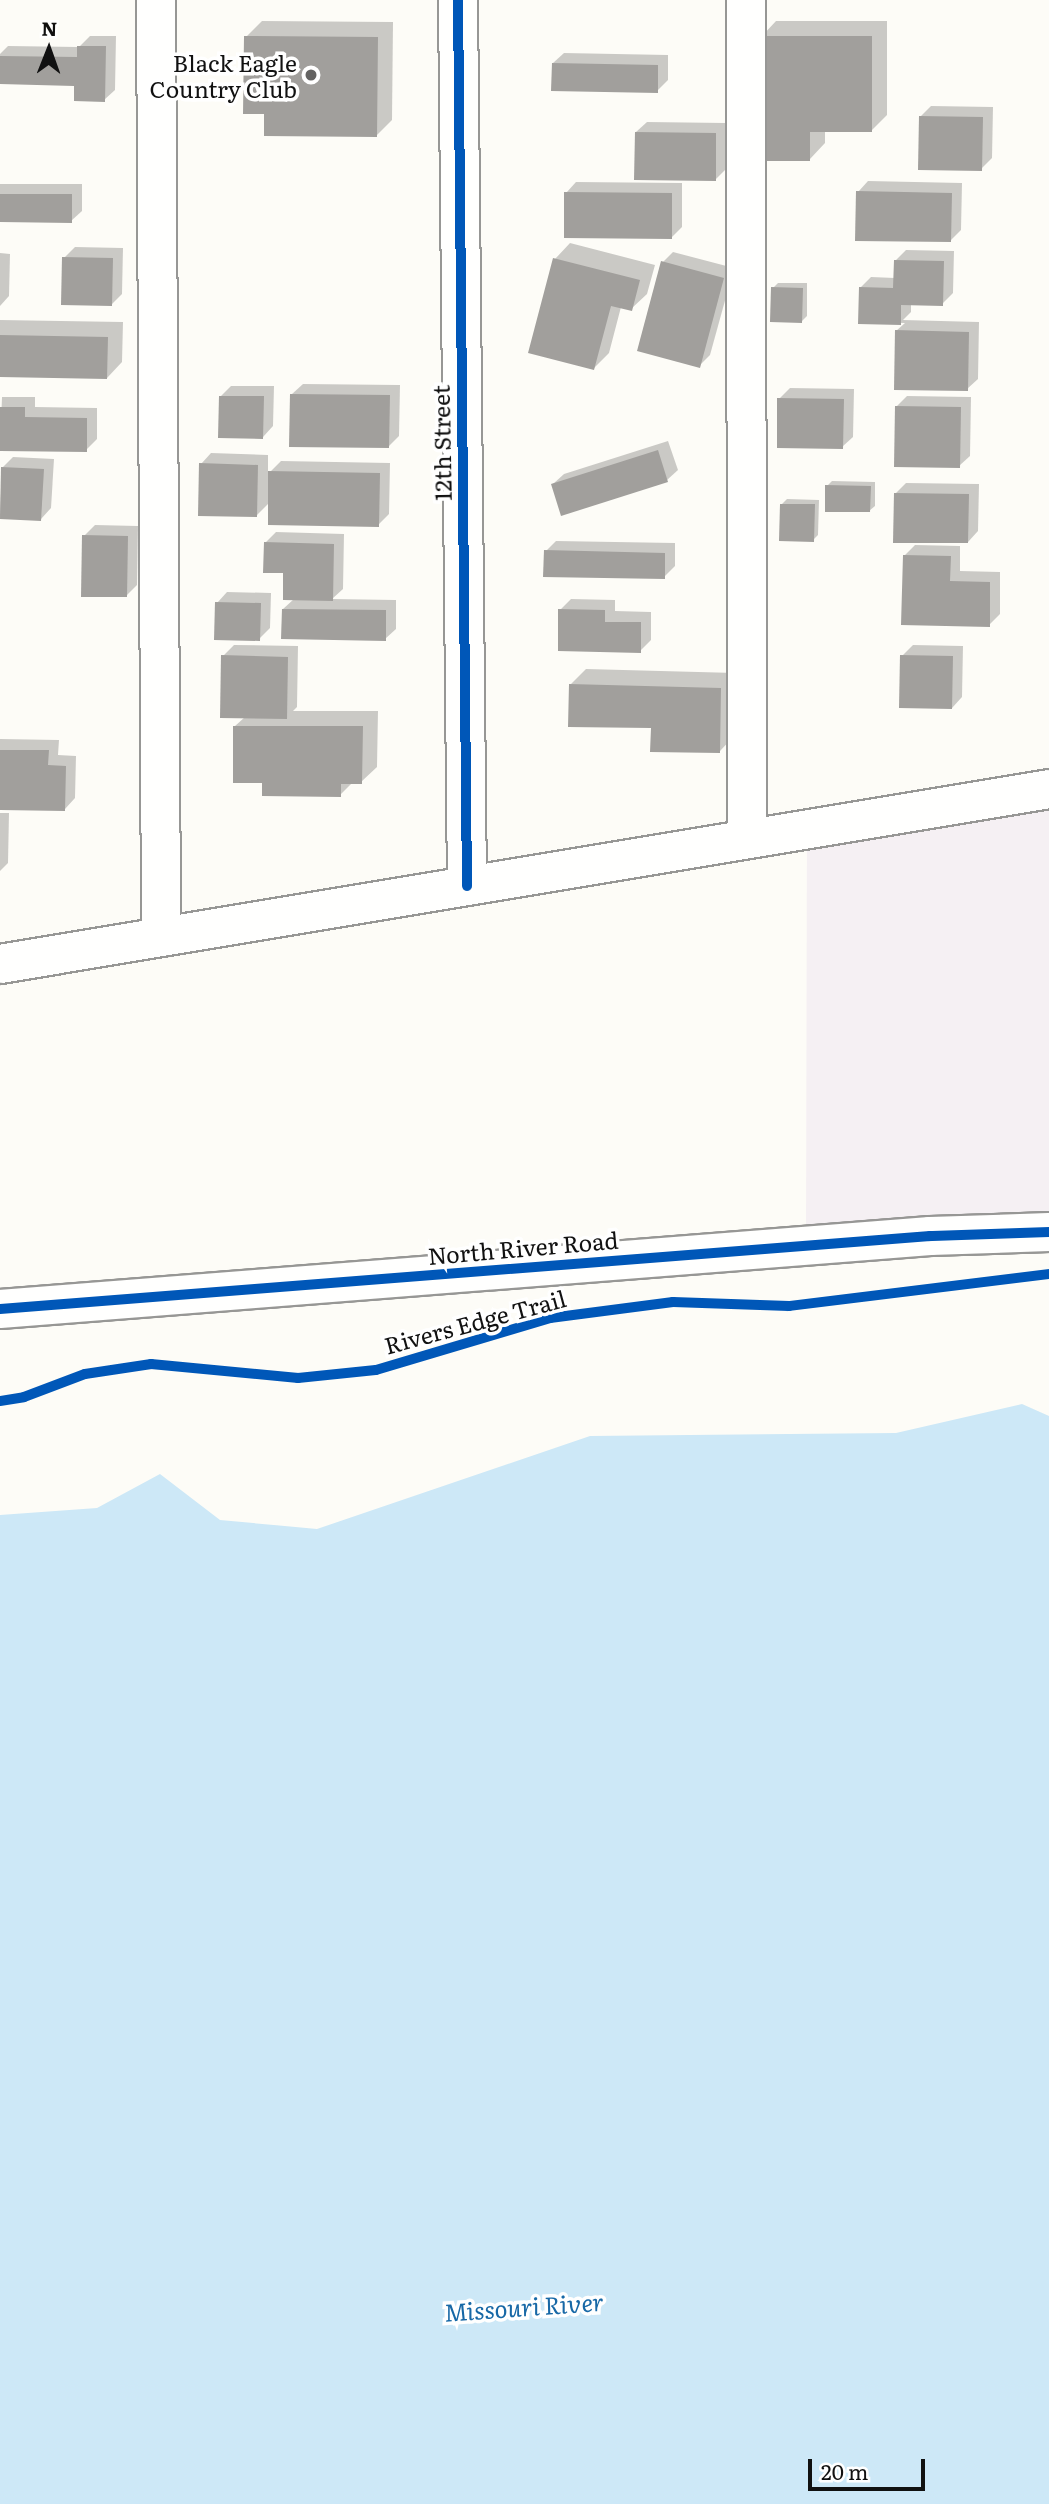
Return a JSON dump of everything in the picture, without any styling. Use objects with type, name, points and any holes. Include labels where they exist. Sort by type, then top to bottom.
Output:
[{"type":"street","points":[[156,0],[161,937]]},
{"type":"street","name":"12th Street","points":[[457,0],[467,886]]},
{"type":"street","points":[[746,0],[747,839]]},
{"type":"street","points":[[0,964],[1049,789]]},
{"type":"street","name":"North River Road","points":[[0,1309],[930,1236],[1049,1232]]},
{"type":"shaded area","points":[[1049,789],[1049,1232],[806,1246],[807,829]]},
{"type":"water","name":"Missouri River","points":[[1022,1404],[1049,1416],[1049,2504],[0,2504],[0,1515],[97,1508],[160,1474],[220,1520],[317,1529],[590,1436],[896,1433]]},
{"type":"building","name":"Black Eagle Country Club","points":[[244,36],[378,37],[377,137],[264,136],[264,114],[243,114]]},
{"type":"building","points":[[759,36],[872,36],[872,132],[810,132],[810,161],[759,161]]},
{"type":"building","points":[[77,46],[106,46],[105,102],[74,101],[74,86],[0,84],[0,56],[77,57]]},
{"type":"building","points":[[552,63],[658,65],[658,93],[551,91]]},
{"type":"building","points":[[919,116],[983,117],[982,171],[918,170]]},
{"type":"building","points":[[635,132],[716,133],[716,181],[634,180]]},
{"type":"building","points":[[856,191],[952,193],[951,242],[855,241]]},
{"type":"building","points":[[564,192],[672,193],[672,239],[564,238]]},
{"type":"building","points":[[0,194],[72,194],[72,223],[0,222]]},
{"type":"building","points":[[62,257],[113,258],[112,306],[61,305]]},
{"type":"building","points":[[553,258],[640,280],[632,311],[611,306],[594,370],[528,353]]},
{"type":"building","points":[[894,260],[944,261],[943,306],[901,305],[901,325],[858,324],[859,287],[893,288]]},
{"type":"building","points":[[661,261],[724,278],[700,368],[637,351]]},
{"type":"building","points":[[771,287],[803,288],[802,323],[770,322]]},
{"type":"building","points":[[895,330],[969,332],[968,391],[894,390]]},
{"type":"building","points":[[0,335],[108,337],[107,379],[0,377]]},
{"type":"building","points":[[290,394],[390,395],[389,448],[289,447]]},
{"type":"building","points":[[219,396],[264,396],[263,439],[218,438]]},
{"type":"building","points":[[777,398],[844,399],[843,449],[777,448]]},
{"type":"building","points":[[895,406],[961,407],[960,468],[894,467]]},
{"type":"building","points":[[0,407],[25,407],[25,417],[87,418],[87,452],[0,451]]},
{"type":"building","points":[[658,450],[668,482],[561,516],[551,484]]},
{"type":"building","points":[[199,463],[258,465],[257,517],[198,516]]},
{"type":"building","points":[[1,467],[44,469],[41,521],[0,519]]},
{"type":"building","points":[[268,471],[380,473],[379,527],[268,525]]},
{"type":"building","points":[[825,485],[871,486],[870,512],[825,512]]},
{"type":"building","points":[[894,493],[969,494],[968,543],[893,543]]},
{"type":"building","points":[[780,504],[815,504],[814,542],[779,541]]},
{"type":"building","points":[[82,535],[128,536],[127,597],[81,597]]},
{"type":"building","points":[[264,542],[334,544],[333,601],[283,600],[283,573],[263,573]]},
{"type":"building","points":[[544,550],[665,553],[665,579],[543,577]]},
{"type":"building","points":[[903,555],[951,556],[950,581],[990,582],[990,627],[901,625]]},
{"type":"building","points":[[215,602],[261,603],[260,641],[214,640]]},
{"type":"building","points":[[282,609],[386,610],[386,641],[281,639]]},
{"type":"building","points":[[558,609],[605,610],[605,622],[641,622],[641,653],[558,651]]},
{"type":"building","points":[[221,655],[288,657],[287,719],[220,718]]},
{"type":"building","points":[[900,655],[953,656],[952,709],[899,708]]},
{"type":"building","points":[[569,684],[721,688],[720,753],[650,752],[651,728],[568,727]]},
{"type":"building","points":[[233,726],[363,726],[362,784],[341,784],[341,797],[262,796],[262,783],[233,783]]},
{"type":"building","points":[[0,750],[49,750],[48,765],[66,766],[65,811],[0,810]]},
{"type":"cycle path","points":[[458,0],[467,886]]},
{"type":"cycle path","points":[[0,1309],[930,1236],[1049,1232]]},
{"type":"cycle path","name":"Rivers Edge Trail","points":[[0,1401],[24,1397],[85,1374],[151,1364],[298,1378],[376,1370],[550,1318],[673,1302],[789,1306],[1049,1274]]},
{"type":"place","name":"Black Eagle Country Club","points":[[311,75]]}]
